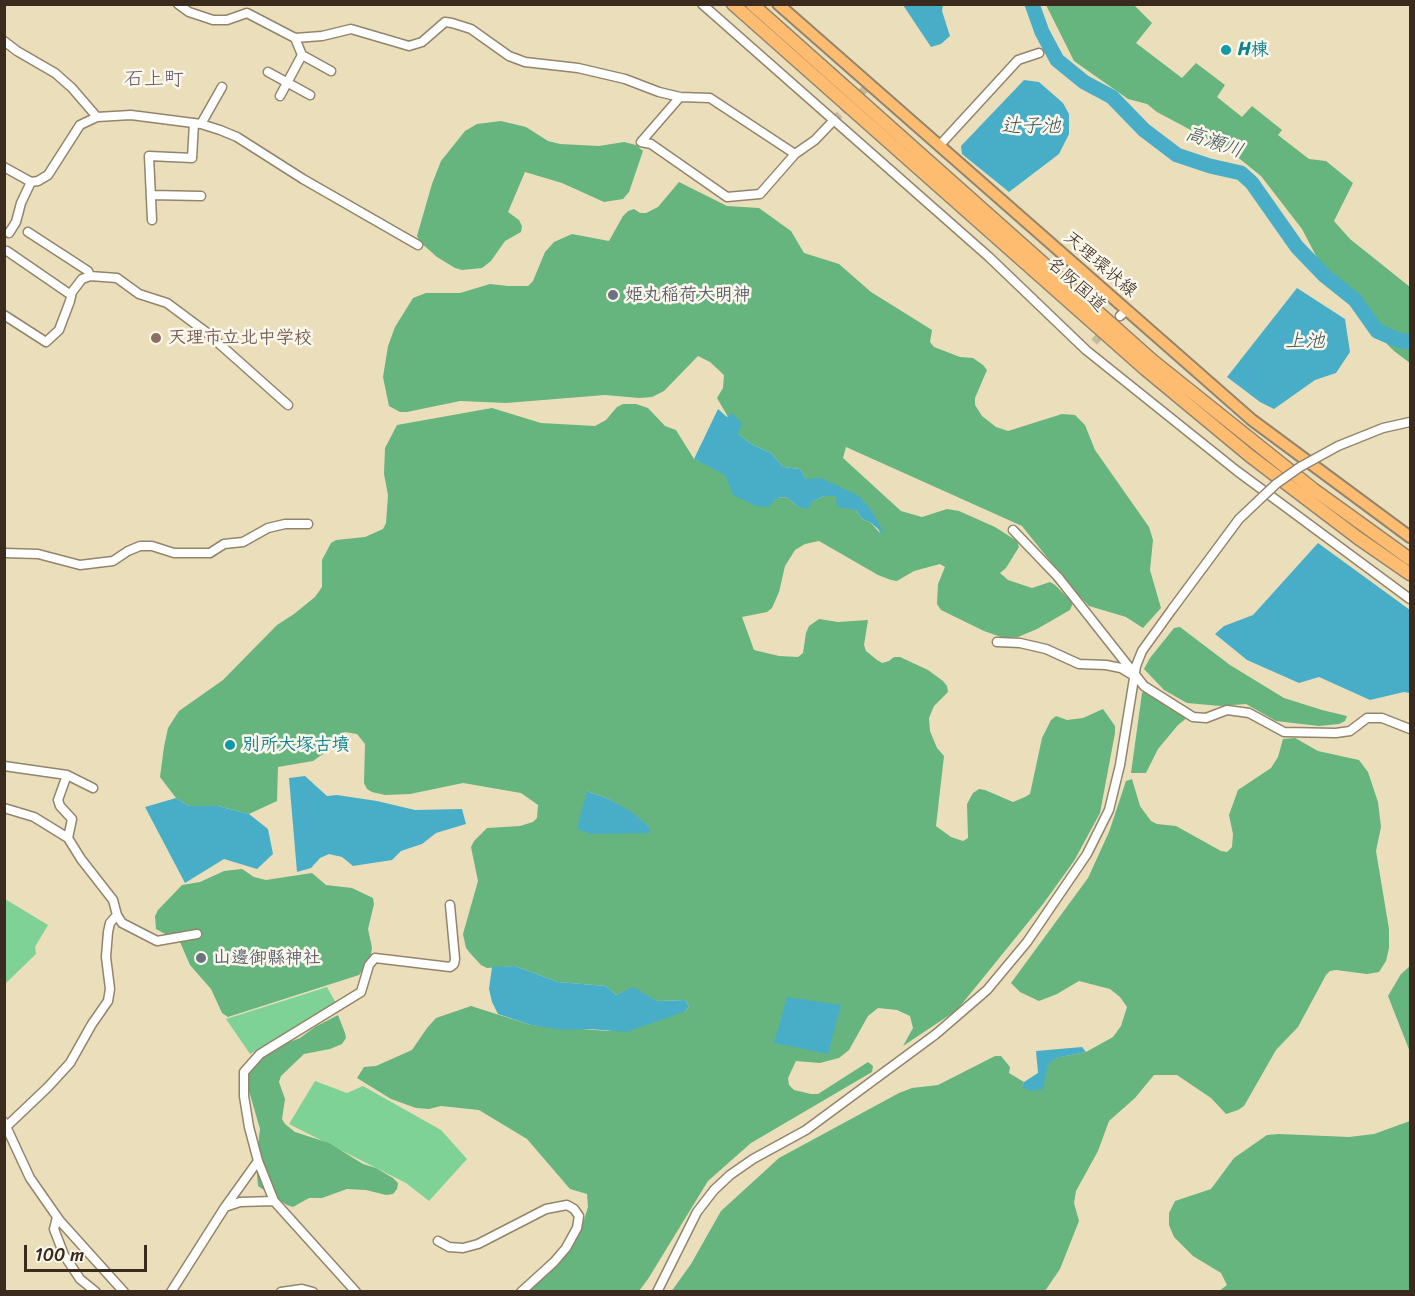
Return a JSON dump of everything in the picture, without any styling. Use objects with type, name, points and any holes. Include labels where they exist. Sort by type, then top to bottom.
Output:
[{"type":"highway","points":[[725,4],[792,56]]},
{"type":"highway","name":"名阪国道","points":[[733,4],[1145,369],[1250,456],[1358,538],[1410,574]]},
{"type":"highway","name":"名阪国道","points":[[752,4],[1178,381],[1313,489],[1410,560]]},
{"type":"highway","points":[[759,4],[868,108]]},
{"type":"main road","name":"天理環状線","points":[[778,4],[1124,313],[1252,420],[1410,537]]},
{"type":"street","points":[[178,4],[189,12],[213,20],[227,20],[247,13],[296,38],[322,36],[351,29],[409,46],[422,42],[445,22],[452,23],[471,29],[509,56],[525,62],[578,68],[616,76],[680,97],[710,98],[795,154]]},
{"type":"street","points":[[702,4],[989,257],[1086,350],[1237,471],[1410,599]]},
{"type":"street","points":[[296,38],[302,55],[331,71]]},
{"type":"street","points":[[4,41],[55,73],[72,88],[97,117]]},
{"type":"street","points":[[939,146],[1018,60],[1039,53]]},
{"type":"street","points":[[280,96],[302,55]]},
{"type":"street","points":[[268,72],[310,94]]},
{"type":"street","points":[[152,220],[149,156],[192,158],[198,124],[222,87]]},
{"type":"street","points":[[680,97],[641,142],[651,144],[727,197],[759,194],[795,154],[815,140],[834,120]]},
{"type":"street","points":[[9,233],[16,222],[21,203],[31,183],[48,175],[80,125],[97,117],[131,115],[198,124],[237,137],[303,179],[418,245]]},
{"type":"street","points":[[4,166],[31,183]]},
{"type":"street","points":[[151,195],[201,196]]},
{"type":"street","points":[[28,232],[88,271],[90,276]]},
{"type":"street","points":[[7,251],[71,295]]},
{"type":"street","points":[[4,315],[46,342],[59,330],[76,284],[90,276],[117,278],[139,294],[167,303],[206,332],[288,405]]},
{"type":"street","points":[[1086,350],[1094,342]]},
{"type":"street","points":[[657,1292],[697,1212],[714,1190],[730,1175],[806,1130],[936,1034],[987,990],[1015,958],[1087,854],[1109,810],[1120,765],[1134,675],[1142,651],[1239,519],[1276,484],[1300,467],[1338,446],[1383,428],[1410,422]]},
{"type":"street","points":[[4,553],[38,554],[80,564],[113,561],[140,546],[152,546],[174,553],[210,554],[224,544],[243,542],[268,528],[285,524],[308,524]]},
{"type":"street","points":[[1013,530],[1058,577],[1144,686],[1193,717],[1206,718],[1227,710],[1249,713],[1284,732],[1336,733],[1350,730],[1367,718],[1382,718],[1410,729]]},
{"type":"street","points":[[997,642],[1020,643],[1046,649],[1079,664],[1121,668],[1134,675]]},
{"type":"street","points":[[4,766],[68,775],[93,788]]},
{"type":"street","points":[[68,775],[58,800],[60,806],[72,819],[68,838]]},
{"type":"street","points":[[4,808],[34,817],[68,838],[81,859],[113,900],[122,923],[157,941],[198,934]]},
{"type":"street","points":[[356,1292],[274,1201],[258,1161],[244,1096],[244,1072],[260,1054],[361,993],[369,965],[375,958],[450,968],[455,959],[450,905]]},
{"type":"street","points":[[117,915],[110,923],[108,932],[106,957],[110,981],[108,1001],[70,1063],[48,1087],[6,1124],[30,1178],[57,1217],[124,1292]]},
{"type":"street","points":[[171,1292],[225,1207],[258,1161]]},
{"type":"street","points":[[225,1207],[240,1202],[274,1201]]},
{"type":"street","points":[[438,1241],[449,1247],[463,1248],[478,1244],[546,1209],[567,1205],[574,1209],[579,1216],[578,1228],[566,1248],[521,1292]]},
{"type":"street","points":[[57,1217],[54,1229],[64,1255],[80,1279],[96,1292]]},
{"type":"street","points":[[281,1292],[302,1289],[314,1292]]},
{"type":"green space","points":[[1046,5],[1134,5],[1152,23],[1136,43],[1182,78],[1196,63],[1225,85],[1217,97],[1242,117],[1252,106],[1282,130],[1278,135],[1309,159],[1326,161],[1353,183],[1334,221],[1350,239],[1410,287],[1410,363],[1378,335],[1358,303],[1325,273],[1302,229],[1261,176],[1230,151],[1157,112],[1147,104],[1128,99],[1074,61]]},
{"type":"green space","points":[[501,121],[526,127],[548,141],[560,144],[599,146],[624,142],[636,145],[643,151],[629,192],[623,199],[604,202],[562,183],[525,172],[508,212],[519,220],[522,226],[521,232],[505,241],[491,261],[482,268],[462,270],[455,268],[437,257],[420,242],[417,236],[432,184],[441,161],[465,131],[477,124]]},
{"type":"green space","points":[[679,182],[727,206],[759,208],[791,231],[804,253],[839,264],[871,292],[932,330],[930,342],[934,347],[960,357],[973,358],[983,365],[987,370],[975,398],[975,405],[982,416],[996,427],[1008,431],[1062,414],[1075,415],[1085,425],[1095,450],[1149,527],[1153,540],[1150,570],[1161,608],[1143,628],[1126,617],[1089,606],[1022,526],[846,447],[843,458],[901,511],[922,517],[947,509],[959,511],[995,527],[1017,541],[1019,547],[1006,568],[1000,573],[1008,580],[1032,588],[1050,582],[1073,603],[1070,610],[1037,629],[1018,637],[1004,638],[941,610],[937,604],[938,584],[945,567],[940,564],[914,571],[897,581],[891,580],[819,541],[805,544],[795,550],[785,566],[779,592],[772,608],[767,612],[742,617],[754,650],[779,656],[798,657],[803,653],[809,626],[819,619],[838,622],[868,620],[864,645],[866,651],[877,660],[882,663],[894,657],[900,657],[928,670],[943,681],[948,692],[934,706],[929,718],[930,731],[937,748],[944,756],[936,826],[951,837],[963,841],[968,838],[967,804],[973,793],[979,789],[985,790],[1013,802],[1030,794],[1042,738],[1051,720],[1056,716],[1067,720],[1083,718],[1103,709],[1115,726],[1115,733],[1100,813],[1074,861],[1043,904],[957,1010],[903,1046],[913,1028],[910,1016],[897,1010],[878,1008],[868,1016],[849,1050],[839,1058],[820,1063],[796,1061],[788,1078],[789,1085],[794,1090],[811,1094],[818,1094],[868,1062],[873,1066],[872,1072],[751,1143],[708,1181],[639,1291],[525,1291],[574,1238],[582,1226],[588,1207],[587,1194],[570,1189],[527,1139],[479,1110],[441,1106],[429,1109],[416,1108],[391,1099],[357,1078],[364,1067],[376,1066],[412,1050],[436,1018],[471,1006],[531,1025],[608,1031],[686,1011],[689,1006],[685,1000],[657,1001],[633,988],[616,995],[606,986],[558,982],[515,966],[487,968],[481,965],[466,948],[463,934],[478,881],[471,847],[487,828],[520,826],[533,822],[537,818],[538,805],[521,793],[463,783],[410,794],[385,795],[372,792],[364,783],[365,744],[357,734],[345,732],[334,738],[323,754],[313,761],[278,767],[277,801],[249,814],[218,806],[189,806],[176,798],[160,777],[168,728],[179,711],[223,680],[277,625],[315,597],[322,587],[322,560],[331,543],[336,540],[365,537],[383,529],[386,523],[388,495],[384,474],[385,448],[397,425],[492,408],[541,423],[595,426],[606,420],[617,407],[623,404],[636,404],[648,408],[665,426],[676,430],[694,459],[777,498],[786,497],[799,507],[824,496],[836,496],[856,510],[862,519],[870,522],[880,533],[872,511],[806,479],[800,469],[783,467],[771,453],[753,445],[738,434],[717,398],[723,388],[724,375],[710,362],[698,356],[664,391],[652,397],[605,395],[506,403],[460,401],[407,412],[400,412],[389,406],[383,377],[388,346],[395,327],[413,298],[426,293],[460,293],[490,284],[528,286],[533,281],[545,252],[554,242],[572,234],[609,241],[628,211],[634,209],[640,213],[646,213],[658,207]],"holes":[[[587,791],[609,799],[650,827],[650,833],[624,832]]]},
{"type":"green space","points":[[1180,627],[1230,665],[1284,698],[1347,716],[1345,721],[1339,724],[1319,726],[1276,721],[1246,704],[1220,706],[1187,703],[1164,690],[1144,669],[1174,628]]},
{"type":"green space","points":[[1145,690],[1188,717],[1178,725],[1158,749],[1146,773],[1131,773],[1142,693]]},
{"type":"green space","points":[[1295,738],[1318,751],[1359,760],[1368,772],[1378,802],[1381,827],[1376,851],[1389,929],[1386,961],[1379,972],[1367,974],[1336,970],[1326,975],[1298,1027],[1276,1050],[1244,1106],[1238,1110],[1226,1114],[1211,1098],[1177,1075],[1154,1075],[1135,1098],[1109,1121],[1098,1151],[1076,1191],[1074,1203],[1079,1221],[1060,1269],[1045,1291],[671,1292],[691,1264],[721,1211],[779,1158],[899,1093],[912,1088],[938,1085],[995,1056],[1001,1056],[1010,1067],[1009,1073],[1024,1082],[1022,1087],[1055,1058],[1086,1052],[1113,1037],[1121,1026],[1127,1007],[1110,989],[1079,981],[1039,1001],[1020,992],[1011,983],[1088,878],[1109,832],[1126,781],[1132,779],[1140,806],[1151,821],[1176,826],[1221,851],[1227,852],[1232,847],[1233,834],[1229,815],[1238,790],[1271,768],[1278,757],[1283,739]]},
{"type":"green space","points":[[242,869],[254,877],[266,880],[312,873],[326,885],[352,888],[373,898],[374,904],[368,929],[372,948],[370,960],[359,975],[228,1017],[222,1013],[211,989],[190,965],[180,942],[156,929],[155,916],[182,885],[200,882],[224,871]]},
{"type":"green space","points":[[5,899],[48,925],[35,947],[36,954],[5,984]]},
{"type":"green space","points":[[1410,966],[1410,1052],[1388,996],[1401,974]]},
{"type":"green space","points":[[327,987],[337,1005],[250,1054],[226,1019]]},
{"type":"green space","points":[[338,1015],[346,1038],[342,1044],[304,1054],[281,1076],[279,1082],[285,1099],[282,1119],[295,1132],[329,1143],[363,1164],[376,1168],[393,1178],[398,1183],[397,1189],[393,1194],[386,1195],[366,1190],[347,1189],[322,1198],[309,1198],[293,1207],[258,1186],[256,1162],[260,1129],[245,1077],[250,1064],[276,1047],[300,1038]]},
{"type":"green space","points":[[315,1081],[347,1093],[363,1086],[441,1130],[467,1159],[429,1201],[406,1183],[289,1124]]},
{"type":"green space","points":[[1410,1121],[1410,1291],[1219,1291],[1227,1285],[1221,1273],[1193,1256],[1174,1237],[1169,1225],[1169,1213],[1175,1201],[1211,1189],[1234,1158],[1267,1135],[1349,1137],[1374,1134]]},
{"type":"water","points":[[903,5],[943,5],[942,11],[950,36],[941,44],[931,47]]},
{"type":"water","name":"辻子池","points":[[1024,80],[1039,82],[1063,103],[1069,114],[1069,134],[1059,154],[1009,192],[962,154],[961,146]]},
{"type":"water","name":"上池","points":[[1297,288],[1345,319],[1350,352],[1336,373],[1315,380],[1274,409],[1260,402],[1227,377]]},
{"type":"water","points":[[718,409],[727,417],[732,413],[742,423],[738,434],[753,445],[771,453],[783,467],[800,469],[806,479],[821,478],[859,496],[872,511],[885,535],[870,522],[862,519],[856,510],[837,507],[836,496],[824,496],[813,501],[807,509],[799,507],[786,497],[777,498],[768,507],[756,506],[733,495],[725,475],[694,459]]},
{"type":"water","points":[[1318,543],[1410,610],[1410,693],[1404,692],[1370,700],[1319,677],[1299,683],[1247,660],[1215,634],[1224,626],[1253,615]]},
{"type":"water","points":[[305,776],[327,796],[337,795],[377,801],[415,810],[462,809],[466,824],[436,833],[422,844],[401,851],[392,860],[353,866],[342,857],[329,854],[320,858],[311,868],[297,872],[289,778]]},
{"type":"water","points":[[587,791],[609,799],[630,811],[650,827],[650,833],[592,834],[577,829]]},
{"type":"water","points":[[176,798],[189,806],[218,806],[249,814],[268,829],[273,854],[257,869],[224,859],[185,883],[145,807]]},
{"type":"water","points":[[515,966],[558,982],[606,986],[616,995],[633,987],[657,1001],[685,1000],[689,1006],[686,1011],[627,1032],[564,1030],[531,1025],[498,1014],[492,1002],[489,989],[492,967]]},
{"type":"water","points":[[787,997],[841,1005],[828,1054],[774,1043]]},
{"type":"water","points":[[1082,1047],[1086,1052],[1056,1058],[1048,1065],[1043,1089],[1030,1091],[1022,1087],[1024,1082],[1038,1073],[1036,1051]]},
{"type":"waterway","name":"高瀬川","points":[[1032,4],[1042,32],[1057,60],[1084,82],[1112,97],[1144,130],[1177,155],[1241,173],[1252,183],[1297,247],[1325,276],[1355,300],[1377,331],[1398,340],[1410,342]]},
{"type":"tunnel","points":[[834,120],[869,85]]},
{"type":"tunnel","points":[[1094,342],[1107,329]]},
{"type":"place","name":"H棟","points":[[1226,50]]},
{"type":"place","name":"姫丸稲荷大明神","points":[[613,295]]},
{"type":"place","name":"天理市立北中学校","points":[[156,338]]},
{"type":"place","name":"別所大塚古墳","points":[[230,745]]},
{"type":"place","name":"山邊御縣神社","points":[[201,958]]},
{"type":"district","name":"石上町","points":[[154,80]]}]
